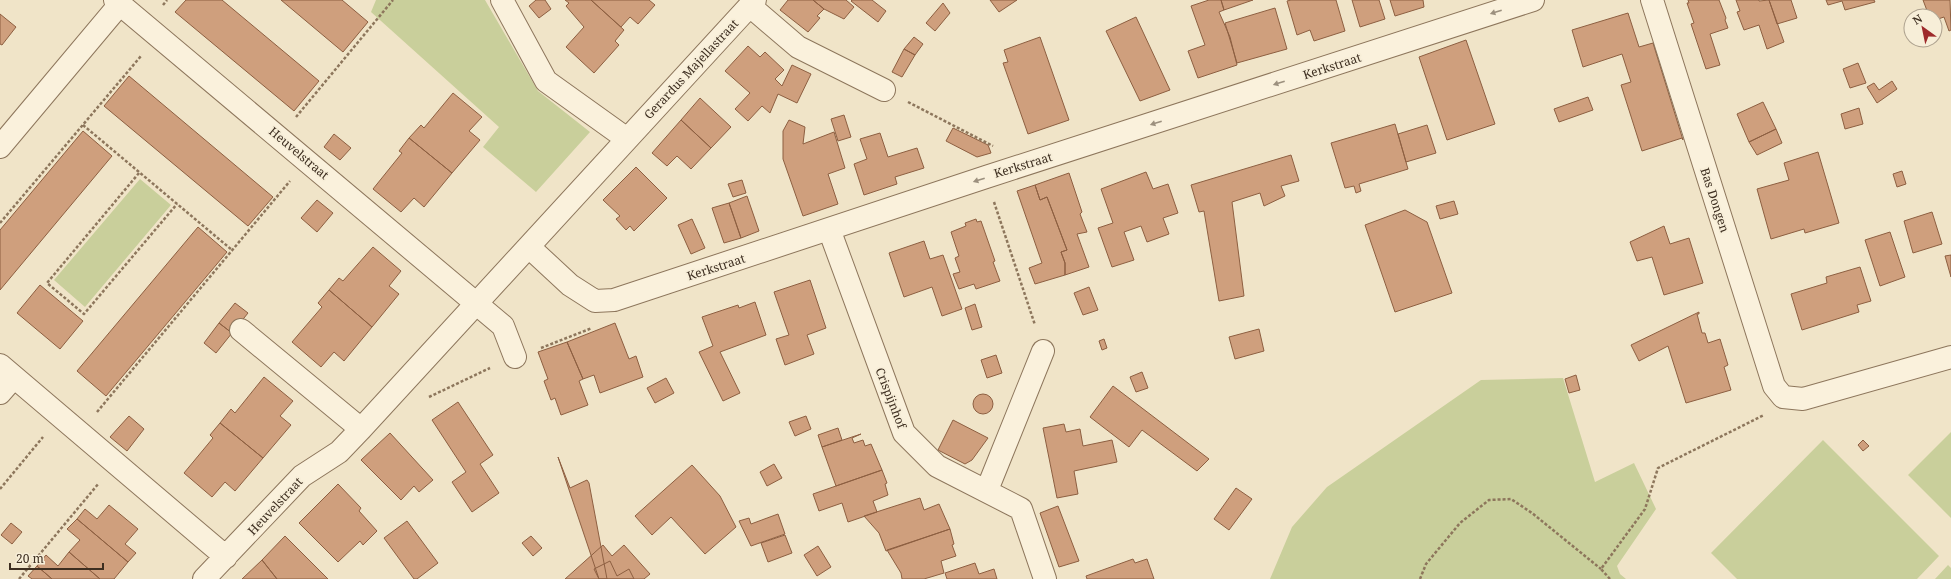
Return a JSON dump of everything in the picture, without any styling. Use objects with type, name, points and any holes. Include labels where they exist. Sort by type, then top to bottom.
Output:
[{"type":"street","points":[[502,0],[546,81],[627,139]]},
{"type":"street","name":"Kerkstraat","points":[[529,247],[570,285],[596,301],[614,300],[986,177],[1533,0]]},
{"type":"street","name":"Bas Dongen","points":[[1652,0],[1774,386],[1783,397]]},
{"type":"street","name":"Heuvelstraat","points":[[0,147],[118,2],[478,304]]},
{"type":"street","points":[[753,3],[798,47],[884,90]]},
{"type":"street","name":"Gerardus Majellastraat","points":[[627,139],[753,3]]},
{"type":"street","name":"Heuvelstraat","points":[[204,579],[302,476],[339,452],[361,430],[478,304],[627,139]]},
{"type":"street","name":"Crispijnhof","points":[[829,230],[904,433],[937,466],[987,490],[1021,509],[1045,579]]},
{"type":"street","points":[[478,304],[503,326],[515,357]]},
{"type":"street","points":[[241,330],[361,430]]},
{"type":"street","points":[[987,490],[1043,351]]},
{"type":"street","points":[[1783,397],[1803,399],[1951,357]]},
{"type":"street","points":[[4,378],[60,416],[80,432],[226,557]]},
{"type":"path","points":[[280,137],[393,0]]},
{"type":"path","points":[[0,224],[158,36]]},
{"type":"path","points":[[884,90],[1029,164]]},
{"type":"path","points":[[83,125],[232,250]]},
{"type":"path","points":[[80,432],[308,160]]},
{"type":"path","points":[[139,173],[46,283],[84,314],[177,204]]},
{"type":"path","points":[[986,177],[1043,351]]},
{"type":"path","points":[[1601,569],[1645,509],[1658,468],[1774,410],[1783,397]]},
{"type":"path","points":[[0,489],[60,416]]},
{"type":"path","points":[[19,579],[116,463]]},
{"type":"path","points":[[1420,579],[1426,564],[1460,523],[1489,500],[1511,499],[1532,513],[1601,569],[1610,579]]},
{"type":"green space","points":[[376,0],[485,0],[538,91],[590,132],[536,192],[483,147],[499,127],[371,12]]},
{"type":"green space","points":[[140,179],[171,205],[85,307],[54,280]]},
{"type":"green space","points":[[1563,378],[1595,482],[1634,463],[1656,509],[1617,566],[1620,574],[1626,579],[1270,579],[1292,527],[1327,487],[1481,380]]},
{"type":"green space","points":[[1951,432],[1951,518],[1908,475]]},
{"type":"green space","points":[[1823,440],[1939,556],[1917,579],[1737,579],[1711,553]]},
{"type":"green space","points":[[1948,565],[1951,568],[1951,579],[1935,579]]},
{"type":"building","points":[[186,0],[222,0],[319,81],[294,111],[175,12]]},
{"type":"building","points":[[281,0],[342,0],[368,22],[343,52]]},
{"type":"building","points":[[536,0],[545,0],[551,9],[539,18],[529,6]]},
{"type":"building","points":[[565,0],[591,0],[624,30],[615,41],[619,45],[594,73],[566,47],[584,27],[566,6],[569,3]]},
{"type":"building","points":[[591,0],[649,0],[655,5],[638,24],[630,17],[621,27]]},
{"type":"building","points":[[788,0],[813,0],[824,9],[817,16],[820,18],[808,32],[780,10]]},
{"type":"building","points":[[813,0],[846,0],[854,7],[844,19],[824,9]]},
{"type":"building","points":[[872,0],[886,11],[878,22],[851,1]]},
{"type":"building","points":[[990,0],[1017,0],[999,12]]},
{"type":"building","points":[[1209,0],[1221,0],[1224,10],[1219,12],[1230,37],[1237,65],[1198,78],[1188,51],[1205,45],[1191,6]]},
{"type":"building","points":[[1221,0],[1253,0],[1224,10]]},
{"type":"building","points":[[1336,0],[1345,31],[1314,41],[1310,30],[1297,35],[1287,1]]},
{"type":"building","points":[[1352,0],[1379,0],[1385,19],[1360,27]]},
{"type":"building","points":[[1390,0],[1423,0],[1424,7],[1395,16]]},
{"type":"building","points":[[1688,0],[1719,0],[1728,28],[1710,34],[1720,65],[1706,69],[1691,24],[1694,23],[1687,3],[1689,3]]},
{"type":"building","points":[[1736,0],[1769,0],[1784,42],[1767,49],[1759,25],[1744,30],[1737,12],[1740,11]]},
{"type":"building","points":[[1769,0],[1791,0],[1797,18],[1777,24]]},
{"type":"building","points":[[1826,0],[1874,0],[1875,2],[1845,10],[1842,1],[1828,5]]},
{"type":"building","points":[[1923,0],[1950,0],[1951,30],[1949,31],[1943,17],[1943,8],[1926,8]]},
{"type":"building","points":[[943,3],[950,13],[935,31],[926,23]]},
{"type":"building","points":[[1275,8],[1287,49],[1237,63],[1225,23]]},
{"type":"building","points":[[1628,13],[1639,47],[1653,43],[1683,140],[1682,138],[1642,151],[1621,85],[1631,82],[1622,54],[1583,67],[1572,30]]},
{"type":"building","points":[[0,14],[16,27],[2,45],[0,44]]},
{"type":"building","points":[[1136,17],[1170,90],[1140,101],[1106,31]]},
{"type":"building","points":[[914,37],[923,44],[915,55],[904,49]]},
{"type":"building","points":[[1040,37],[1069,120],[1028,134],[1003,63],[1008,62],[1004,50]]},
{"type":"building","points":[[1466,40],[1495,124],[1447,140],[1419,57]]},
{"type":"building","points":[[748,46],[760,57],[765,52],[784,70],[775,79],[782,86],[792,65],[811,74],[797,103],[778,94],[770,113],[762,106],[748,121],[735,109],[750,93],[725,71]]},
{"type":"building","points":[[904,49],[915,55],[902,77],[892,72]]},
{"type":"building","points":[[1858,63],[1866,83],[1850,88],[1843,69]]},
{"type":"building","points":[[129,76],[273,197],[248,226],[104,106]]},
{"type":"building","points":[[1892,81],[1897,89],[1877,103],[1867,87],[1874,83],[1879,90]]},
{"type":"building","points":[[453,93],[482,117],[469,131],[480,140],[452,173],[409,138],[421,125],[424,128]]},
{"type":"building","points":[[1588,97],[1593,110],[1559,122],[1554,109]]},
{"type":"building","points":[[700,98],[731,127],[711,148],[681,120]]},
{"type":"building","points":[[1763,102],[1776,129],[1749,142],[1737,114]]},
{"type":"building","points":[[1859,108],[1863,124],[1845,129],[1841,114]]},
{"type":"building","points":[[844,115],[851,137],[838,141],[831,119]]},
{"type":"building","points":[[681,120],[711,148],[691,169],[677,156],[667,166],[652,153]]},
{"type":"building","points":[[789,120],[805,127],[803,144],[834,132],[845,168],[828,174],[838,204],[803,216],[783,159],[783,131]]},
{"type":"building","points":[[1395,124],[1408,169],[1359,184],[1361,191],[1356,193],[1354,186],[1345,188],[1331,143]]},
{"type":"building","points":[[1427,125],[1436,153],[1406,162],[1398,134]]},
{"type":"building","points":[[953,128],[988,145],[991,153],[977,157],[946,141]]},
{"type":"building","points":[[1776,129],[1782,143],[1757,155],[1749,142]]},
{"type":"building","points":[[83,131],[112,156],[0,290],[0,230]]},
{"type":"building","points":[[880,133],[888,157],[917,148],[924,168],[895,177],[897,184],[864,195],[854,164],[867,159],[860,139]]},
{"type":"building","points":[[334,134],[351,148],[340,160],[324,147]]},
{"type":"building","points":[[409,138],[452,173],[424,207],[414,198],[401,212],[373,189],[402,153],[399,151]]},
{"type":"building","points":[[1818,152],[1839,223],[1805,233],[1804,229],[1771,239],[1757,189],[1789,180],[1784,163]]},
{"type":"building","points":[[1291,155],[1299,181],[1281,186],[1285,196],[1264,206],[1260,193],[1232,202],[1244,296],[1219,301],[1204,211],[1199,212],[1191,185]]},
{"type":"building","points":[[636,167],[667,198],[634,231],[630,226],[626,230],[616,219],[620,216],[603,200]]},
{"type":"building","points":[[1902,171],[1906,184],[1897,187],[1893,174]]},
{"type":"building","points":[[1146,172],[1153,189],[1168,184],[1178,213],[1163,218],[1169,234],[1147,242],[1141,226],[1124,232],[1134,260],[1112,267],[1098,228],[1113,223],[1101,189]]},
{"type":"building","points":[[1069,173],[1082,212],[1080,214],[1087,232],[1077,234],[1089,267],[1065,275],[1065,263],[1061,252],[1067,250],[1047,197],[1040,200],[1035,185]]},
{"type":"building","points":[[742,180],[746,193],[733,197],[728,184]]},
{"type":"building","points":[[1035,185],[1040,200],[1047,197],[1067,250],[1061,252],[1065,263],[1065,275],[1035,284],[1029,268],[1042,263],[1017,191]]},
{"type":"building","points":[[747,196],[759,231],[741,238],[729,203]]},
{"type":"building","points":[[317,200],[333,213],[317,232],[301,218]]},
{"type":"building","points":[[1454,201],[1458,214],[1440,219],[1436,206]]},
{"type":"building","points":[[729,203],[741,238],[724,243],[712,208]]},
{"type":"building","points":[[1405,210],[1427,222],[1452,293],[1395,312],[1365,225]]},
{"type":"building","points":[[1932,212],[1942,244],[1913,253],[1904,221]]},
{"type":"building","points":[[692,219],[705,248],[691,254],[678,225]]},
{"type":"building","points":[[976,219],[977,222],[981,221],[995,261],[993,262],[1000,281],[976,289],[974,284],[959,289],[953,274],[960,272],[955,258],[959,256],[951,232],[966,226],[965,223]]},
{"type":"building","points":[[1664,226],[1670,244],[1689,238],[1703,283],[1664,295],[1652,257],[1637,261],[1630,242]]},
{"type":"building","points":[[198,227],[227,252],[106,396],[77,371]]},
{"type":"building","points":[[1890,232],[1905,277],[1880,286],[1865,240]]},
{"type":"building","points":[[924,241],[930,259],[943,255],[962,309],[942,316],[932,287],[904,297],[889,253]]},
{"type":"building","points":[[373,247],[401,271],[389,286],[399,294],[372,327],[329,290],[339,278],[343,281]]},
{"type":"building","points":[[1951,255],[1951,277],[1945,256]]},
{"type":"building","points":[[1860,267],[1871,301],[1857,305],[1859,312],[1802,330],[1791,294],[1827,283],[1826,277]]},
{"type":"building","points":[[810,280],[826,328],[807,335],[814,354],[785,365],[776,339],[789,335],[774,292]]},
{"type":"building","points":[[40,285],[83,321],[60,349],[17,313]]},
{"type":"building","points":[[1089,287],[1098,310],[1083,315],[1074,293]]},
{"type":"building","points":[[329,290],[372,327],[344,361],[334,352],[321,367],[292,342],[322,307],[318,303]]},
{"type":"building","points":[[755,302],[766,335],[720,352],[740,393],[723,401],[699,352],[713,346],[702,317],[738,305],[739,308]]},
{"type":"building","points":[[235,303],[248,313],[232,333],[219,323]]},
{"type":"building","points":[[975,304],[982,327],[972,330],[965,308]]},
{"type":"building","points":[[1699,312],[1699,314],[1697,314],[1702,333],[1705,333],[1708,343],[1720,339],[1728,365],[1724,367],[1731,390],[1686,403],[1668,346],[1639,361],[1631,345]]},
{"type":"building","points":[[219,323],[232,333],[216,353],[204,343]]},
{"type":"building","points":[[615,323],[629,359],[636,356],[643,377],[600,393],[594,375],[583,379],[567,342]]},
{"type":"building","points":[[1259,329],[1264,351],[1235,359],[1229,337]]},
{"type":"building","points":[[1104,339],[1107,348],[1102,350],[1099,341]]},
{"type":"building","points":[[567,342],[583,379],[579,381],[588,405],[561,415],[555,398],[551,400],[544,381],[548,379],[538,352]]},
{"type":"building","points":[[996,355],[1002,373],[987,378],[981,360]]},
{"type":"building","points":[[1142,372],[1148,388],[1136,392],[1130,377]]},
{"type":"building","points":[[1576,375],[1580,390],[1569,393],[1565,379]]},
{"type":"building","points":[[264,377],[293,401],[280,416],[291,425],[263,458],[220,423],[231,409],[235,413]]},
{"type":"building","points":[[666,378],[674,393],[655,403],[647,388]]},
{"type":"building","points":[[1113,386],[1209,459],[1197,471],[1142,430],[1129,447],[1090,417]]},
{"type":"building","points":[[983,394],[990,397],[993,404],[990,411],[983,414],[976,411],[973,404],[976,397]]},
{"type":"building","points":[[458,402],[493,455],[480,464],[499,493],[472,512],[452,482],[466,472],[432,420]]},
{"type":"building","points":[[129,416],[144,429],[127,451],[110,437]]},
{"type":"building","points":[[806,416],[811,429],[795,436],[789,422]]},
{"type":"building","points":[[953,420],[988,438],[972,460],[965,464],[938,450]]},
{"type":"building","points":[[220,423],[263,458],[235,491],[225,482],[212,497],[184,473],[213,438],[210,435]]},
{"type":"building","points":[[1064,424],[1066,432],[1080,429],[1083,446],[1112,440],[1117,462],[1074,471],[1078,494],[1057,498],[1043,428]]},
{"type":"building","points":[[838,428],[842,440],[822,447],[818,435]]},
{"type":"building","points":[[390,433],[433,480],[419,492],[414,486],[401,500],[361,460]]},
{"type":"building","points":[[861,434],[852,438],[854,443],[863,440],[865,446],[871,444],[882,470],[836,486],[822,447]]},
{"type":"building","points":[[1863,440],[1869,446],[1863,451],[1858,445]]},
{"type":"building","points":[[558,457],[570,488],[587,480],[589,483],[607,579],[599,579]]},
{"type":"building","points":[[774,464],[782,478],[767,486],[760,472]]},
{"type":"building","points":[[692,465],[720,496],[736,527],[705,554],[671,517],[652,535],[635,516]]},
{"type":"building","points":[[882,470],[887,483],[885,484],[888,495],[873,501],[877,512],[848,522],[842,503],[819,511],[813,494]]},
{"type":"building","points":[[338,484],[361,508],[359,511],[377,531],[363,545],[360,541],[338,562],[299,523]]},
{"type":"building","points":[[1236,488],[1252,499],[1229,530],[1214,519]]},
{"type":"building","points":[[920,498],[924,510],[939,504],[950,529],[886,551],[879,533],[864,516]]},
{"type":"building","points":[[109,505],[138,529],[125,544],[136,553],[128,562],[77,519],[85,509],[97,519]]},
{"type":"building","points":[[1058,506],[1079,561],[1059,567],[1040,513]]},
{"type":"building","points":[[778,514],[785,534],[751,546],[739,521],[749,518],[751,524]]},
{"type":"building","points":[[77,519],[128,562],[114,579],[100,579],[69,552],[80,540],[67,529]]},
{"type":"building","points":[[407,521],[438,563],[417,579],[414,579],[384,538]]},
{"type":"building","points":[[11,523],[22,532],[12,544],[1,535]]},
{"type":"building","points":[[950,529],[954,544],[952,545],[956,556],[941,561],[944,573],[924,579],[902,579],[901,573],[887,550]]},
{"type":"building","points":[[785,535],[792,553],[768,562],[761,543]]},
{"type":"building","points":[[285,536],[328,579],[277,579],[262,560]]},
{"type":"building","points":[[531,536],[542,548],[533,556],[522,543]]},
{"type":"building","points":[[603,545],[612,556],[624,545],[650,574],[644,579],[565,579]]},
{"type":"building","points":[[818,546],[831,567],[817,576],[804,555]]},
{"type":"building","points":[[69,552],[100,579],[52,579],[37,566],[46,555],[58,566]]},
{"type":"building","points":[[1133,559],[1135,563],[1147,559],[1154,579],[1087,579],[1086,576]]},
{"type":"building","points":[[262,560],[277,579],[242,579]]},
{"type":"building","points":[[610,561],[617,576],[629,569],[634,579],[599,579],[594,569]]},
{"type":"building","points":[[975,563],[979,574],[994,569],[997,579],[947,579],[945,573]]},
{"type":"building","points":[[37,566],[52,579],[32,579],[28,576]]}]
